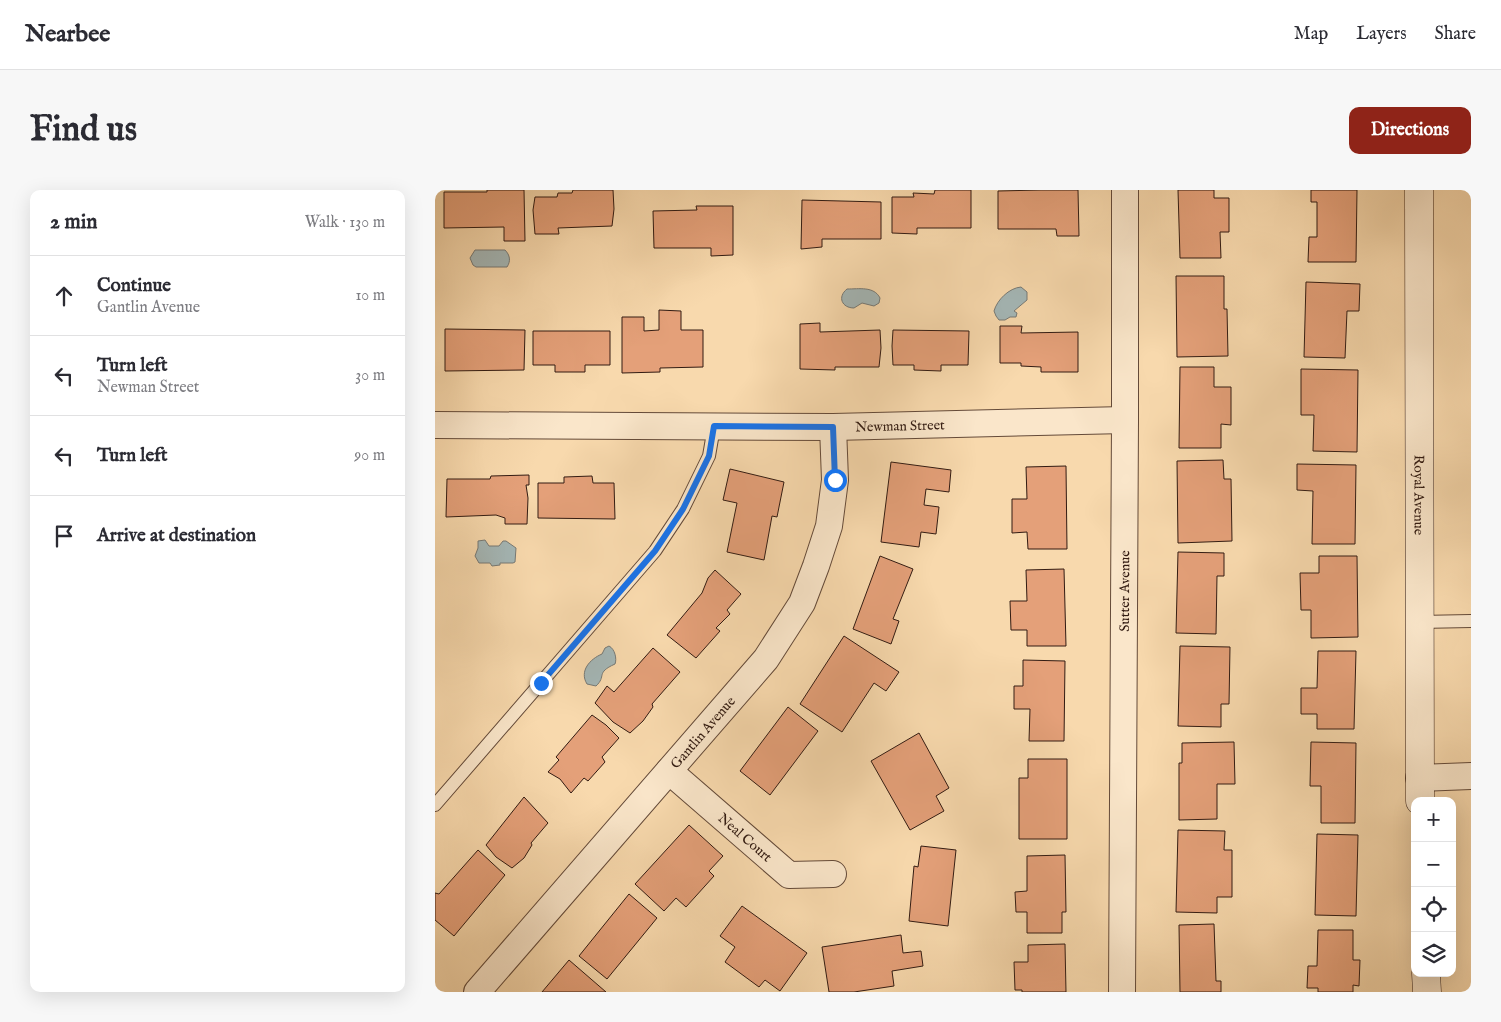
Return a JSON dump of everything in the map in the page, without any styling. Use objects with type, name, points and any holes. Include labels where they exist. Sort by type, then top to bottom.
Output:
[{"type":"main road","name":"Royal Avenue","points":[[1419,190],[1420,789]]},
{"type":"main road","points":[[1426,977],[1427,992]]},
{"type":"street","name":"Sutter Avenue","points":[[1122,992],[1125,190]]},
{"type":"street","name":"Newman Street","points":[[435,425],[833,427],[1125,420]]},
{"type":"street","name":"Gantlin Avenue","points":[[477,992],[766,659],[802,603],[829,526],[835,480],[833,427]]},
{"type":"street","name":"Neal Court","points":[[669,770],[789,874],[833,874]]},
{"type":"street","points":[[1420,789],[1471,776]]},
{"type":"lane","points":[[435,805],[655,551],[683,509],[709,456],[714,426]]},
{"type":"lane","points":[[1419,622],[1471,621]]},
{"type":"shaded area","points":[[475,250],[505,250],[508,254],[509,263],[507,267],[476,267],[470,258]]},
{"type":"shaded area","points":[[1021,287],[1027,292],[1027,300],[1014,311],[1017,313],[1016,317],[999,320],[994,311],[998,303],[1008,292]]},
{"type":"shaded area","points":[[847,289],[870,290],[880,298],[879,303],[874,306],[862,303],[854,308],[850,308],[842,302],[842,295]]},
{"type":"shaded area","points":[[485,540],[489,546],[499,546],[503,541],[506,541],[516,548],[515,562],[500,563],[500,565],[492,566],[490,563],[479,563],[475,556],[478,541]]},
{"type":"shaded area","points":[[609,646],[615,654],[615,664],[603,672],[601,680],[596,686],[587,684],[584,675],[587,666]]},
{"type":"building","points":[[487,190],[524,190],[525,241],[504,241],[504,227],[444,228],[444,192],[487,192]]},
{"type":"building","points":[[573,190],[613,190],[614,209],[612,226],[558,228],[559,234],[535,234],[533,210],[535,197],[557,197],[558,193],[572,193]]},
{"type":"building","points":[[935,190],[971,190],[971,228],[917,228],[917,234],[892,233],[892,197],[914,197],[913,193],[934,194]]},
{"type":"building","points":[[1078,190],[1079,236],[1057,236],[1056,229],[998,229],[998,191]]},
{"type":"building","points":[[1178,190],[1214,190],[1214,198],[1229,198],[1229,232],[1220,232],[1221,258],[1180,258]]},
{"type":"building","points":[[1311,190],[1357,190],[1356,262],[1308,262],[1309,237],[1317,237],[1317,202],[1311,202]]},
{"type":"building","points":[[802,200],[881,202],[881,239],[822,239],[822,247],[801,249]]},
{"type":"building","points":[[696,206],[733,206],[733,255],[711,256],[711,248],[654,248],[653,211],[697,210]]},
{"type":"building","points":[[1176,276],[1224,276],[1224,309],[1227,309],[1228,356],[1177,357]]},
{"type":"building","points":[[1306,282],[1360,284],[1359,311],[1347,311],[1345,358],[1304,357]]},
{"type":"building","points":[[659,310],[681,311],[681,330],[703,330],[703,367],[660,368],[660,372],[622,373],[622,317],[644,317],[644,331],[659,330]]},
{"type":"building","points":[[820,323],[820,332],[880,330],[879,367],[835,367],[835,370],[800,369],[800,324]]},
{"type":"building","points":[[1000,326],[1022,326],[1021,333],[1078,332],[1078,372],[1041,372],[1041,367],[1021,366],[1021,363],[1000,363]]},
{"type":"building","points":[[445,329],[525,330],[524,370],[445,371]]},
{"type":"building","points":[[893,330],[969,331],[968,365],[941,365],[941,371],[914,370],[914,365],[893,365]]},
{"type":"building","points":[[533,331],[610,331],[610,365],[585,365],[585,372],[555,372],[555,365],[533,365]]},
{"type":"building","points":[[1180,367],[1214,367],[1214,387],[1231,387],[1231,425],[1221,424],[1221,448],[1179,448]]},
{"type":"building","points":[[1301,369],[1358,370],[1357,452],[1313,451],[1314,415],[1301,415]]},
{"type":"building","points":[[1223,460],[1224,479],[1231,479],[1232,541],[1178,543],[1177,461]]},
{"type":"building","points":[[891,462],[951,470],[949,492],[926,489],[924,505],[939,507],[936,534],[921,532],[919,547],[881,542]]},
{"type":"building","points":[[1297,464],[1356,465],[1355,544],[1312,544],[1313,491],[1297,490]]},
{"type":"building","points":[[1066,466],[1067,549],[1028,549],[1027,532],[1012,533],[1012,499],[1027,499],[1026,467]]},
{"type":"building","points":[[730,469],[784,482],[777,517],[772,516],[764,560],[727,552],[737,503],[723,500]]},
{"type":"building","points":[[529,475],[529,485],[526,485],[528,498],[527,524],[505,524],[505,518],[496,515],[446,517],[447,479],[490,479],[491,476]]},
{"type":"building","points":[[592,476],[593,483],[614,483],[615,519],[538,518],[538,483],[564,483],[564,477]]},
{"type":"building","points":[[1178,552],[1224,553],[1224,576],[1217,576],[1216,634],[1176,633]]},
{"type":"building","points":[[880,556],[913,569],[893,619],[899,621],[891,644],[853,629]]},
{"type":"building","points":[[1319,556],[1357,556],[1358,637],[1311,638],[1311,610],[1301,610],[1300,573],[1319,573]]},
{"type":"building","points":[[1064,569],[1066,646],[1027,646],[1027,630],[1011,630],[1010,601],[1027,601],[1026,570]]},
{"type":"building","points":[[715,570],[741,594],[727,610],[730,614],[716,628],[720,631],[696,658],[667,635],[702,593],[708,578]]},
{"type":"building","points":[[844,636],[899,672],[886,691],[874,683],[842,732],[800,704]]},
{"type":"building","points":[[1180,646],[1230,647],[1229,704],[1221,704],[1221,727],[1178,726]]},
{"type":"building","points":[[653,648],[680,672],[652,704],[653,707],[643,721],[630,733],[613,722],[595,703],[607,686],[614,692]]},
{"type":"building","points":[[1318,651],[1356,651],[1354,729],[1317,729],[1317,714],[1301,714],[1301,688],[1317,688]]},
{"type":"building","points":[[1023,660],[1065,661],[1064,741],[1029,741],[1030,709],[1014,709],[1014,686],[1023,686]]},
{"type":"building","points":[[788,707],[818,731],[770,795],[740,771]]},
{"type":"building","points":[[592,715],[619,738],[602,757],[605,762],[588,781],[584,778],[571,793],[560,779],[548,772],[559,760],[556,757]]},
{"type":"building","points":[[919,733],[949,788],[936,796],[944,811],[910,830],[871,761]]},
{"type":"building","points":[[1234,742],[1235,784],[1217,784],[1217,819],[1179,820],[1179,763],[1182,763],[1182,743]]},
{"type":"building","points":[[1311,742],[1356,743],[1355,823],[1321,823],[1321,786],[1310,786]]},
{"type":"building","points":[[1028,759],[1067,759],[1067,839],[1019,839],[1019,778],[1028,778]]},
{"type":"building","points":[[524,797],[548,823],[531,843],[532,845],[524,858],[512,868],[496,857],[486,845]]},
{"type":"building","points":[[689,825],[723,856],[709,871],[714,876],[686,907],[676,898],[664,911],[635,884]]},
{"type":"building","points":[[1178,830],[1225,831],[1224,850],[1232,850],[1232,897],[1217,897],[1217,913],[1176,912]]},
{"type":"building","points":[[1317,834],[1358,835],[1356,916],[1315,915]]},
{"type":"building","points":[[921,846],[956,850],[948,926],[909,921],[914,866],[918,867]]},
{"type":"building","points":[[478,850],[505,875],[454,936],[435,920],[435,893],[439,894]]},
{"type":"building","points":[[1065,855],[1066,912],[1062,912],[1062,933],[1027,933],[1027,912],[1016,912],[1015,892],[1027,891],[1027,856]]},
{"type":"building","points":[[629,894],[657,918],[607,979],[579,956]]},
{"type":"building","points":[[742,906],[807,953],[780,991],[765,980],[759,987],[725,962],[735,947],[720,936]]},
{"type":"building","points":[[1214,924],[1216,981],[1221,981],[1221,992],[1180,992],[1179,925]]},
{"type":"building","points":[[1318,930],[1353,930],[1353,960],[1360,960],[1359,986],[1353,985],[1353,992],[1318,992],[1318,988],[1307,988],[1308,966],[1317,966]]},
{"type":"building","points":[[901,935],[903,953],[921,951],[923,966],[892,971],[894,986],[854,992],[829,992],[822,947]]},
{"type":"building","points":[[1065,944],[1066,992],[1022,992],[1022,990],[1015,990],[1014,962],[1028,962],[1028,945]]},
{"type":"building","points":[[569,960],[606,992],[542,992]]},
{"type":"route","points":[[541,683],[655,551],[683,509],[709,456],[714,426],[833,427],[835,480]]}]
